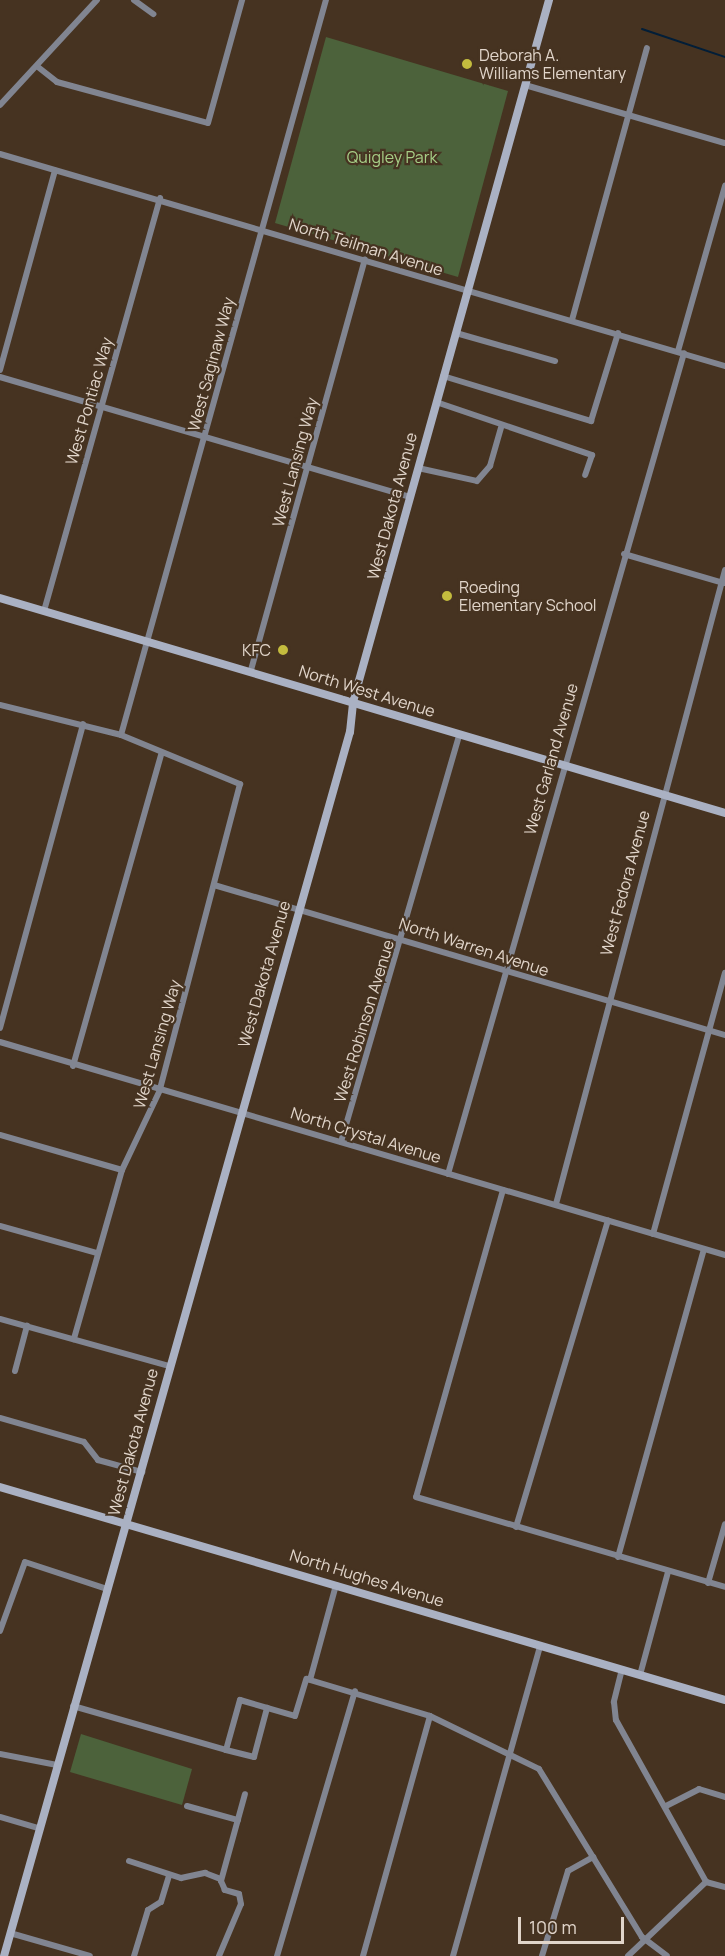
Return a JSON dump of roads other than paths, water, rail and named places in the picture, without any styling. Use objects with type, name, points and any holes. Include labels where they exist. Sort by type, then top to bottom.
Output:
[{"type":"street","points":[[0,105],[38,67],[97,0]]},
{"type":"street","points":[[134,0],[153,14]]},
{"type":"street","points":[[38,67],[57,82],[208,123],[242,0]]},
{"type":"street","name":"West Saginaw Way","points":[[121,735],[326,0]]},
{"type":"street","name":"West Dakota Avenue","points":[[4,1956],[38,1828],[142,1472],[240,1112],[350,732],[352,702],[549,0]]},
{"type":"street","points":[[572,320],[647,48]]},
{"type":"street","points":[[525,85],[725,143]]},
{"type":"street","name":"North Teilman Avenue","points":[[0,154],[160,198],[725,366]]},
{"type":"street","points":[[0,370],[55,170]]},
{"type":"street","name":"West Garland Avenue","points":[[448,1174],[562,765],[658,441],[725,186]]},
{"type":"street","name":"West Pontiac Way","points":[[44,611],[160,198]]},
{"type":"street","name":"West Lansing Way","points":[[251,670],[365,260]]},
{"type":"street","points":[[456,333],[555,361]]},
{"type":"street","points":[[443,376],[591,421],[618,333]]},
{"type":"street","points":[[0,377],[410,496]]},
{"type":"street","points":[[436,402],[486,416],[501,428],[592,455],[585,475]]},
{"type":"street","points":[[418,468],[477,481],[490,466],[501,428]]},
{"type":"street","points":[[624,554],[723,582]]},
{"type":"street","name":"West Fedora Avenue","points":[[556,1204],[662,794],[725,570]]},
{"type":"street","name":"North West Avenue","points":[[0,598],[251,670],[459,735],[725,813]]},
{"type":"street","points":[[1,704],[121,735],[161,754],[74,1065]]},
{"type":"street","points":[[0,1028],[83,724]]},
{"type":"street","name":"West Robinson Avenue","points":[[341,1142],[404,938],[459,735]]},
{"type":"street","name":"West Lansing Way","points":[[74,1339],[122,1170],[160,1090],[240,784],[161,754]]},
{"type":"street","name":"North Warren Avenue","points":[[214,885],[404,938],[504,971],[725,1035]]},
{"type":"street","points":[[653,1234],[725,973]]},
{"type":"street","name":"North Crystal Avenue","points":[[0,1041],[74,1065],[725,1255]]},
{"type":"street","points":[[0,1135],[122,1170]]},
{"type":"street","points":[[502,1190],[416,1497],[725,1587]]},
{"type":"street","points":[[516,1527],[608,1220]]},
{"type":"street","points":[[0,1226],[97,1253]]},
{"type":"street","points":[[618,1557],[704,1250]]},
{"type":"street","points":[[0,1319],[170,1366]]},
{"type":"street","points":[[15,1371],[27,1326]]},
{"type":"street","points":[[0,1418],[84,1443],[98,1460],[142,1472]]},
{"type":"street","name":"North Hughes Avenue","points":[[0,1487],[725,1700]]},
{"type":"street","points":[[708,1583],[725,1524]]},
{"type":"street","points":[[0,1631],[25,1562],[107,1589]]},
{"type":"street","points":[[640,1675],[668,1572]]},
{"type":"street","points":[[226,1750],[240,1700],[295,1716],[336,1585]]},
{"type":"street","points":[[453,1956],[540,1647]]},
{"type":"street","points":[[622,1669],[616,1720],[666,1806],[706,1882],[725,1887]]},
{"type":"street","points":[[308,1680],[355,1691],[430,1716],[539,1769],[642,1937],[667,1956]]},
{"type":"street","points":[[277,1956],[355,1691]]},
{"type":"street","points":[[73,1706],[254,1757],[267,1708]]},
{"type":"street","points":[[363,1956],[430,1716]]},
{"type":"street","points":[[0,1754],[57,1765]]},
{"type":"street","points":[[666,1806],[699,1789],[725,1797]]},
{"type":"street","points":[[219,1956],[241,1904],[239,1894],[225,1890],[221,1879],[245,1794]]},
{"type":"street","points":[[187,1806],[238,1820]]},
{"type":"street","points":[[0,1817],[38,1828]]},
{"type":"street","points":[[542,1956],[568,1871],[593,1857]]},
{"type":"street","points":[[129,1861],[169,1875],[221,1879]]},
{"type":"street","points":[[135,1955],[148,1910],[161,1902],[169,1875]]},
{"type":"street","points":[[628,1956],[642,1937],[706,1882]]},
{"type":"street","points":[[10,1933],[90,1956]]},
{"type":"waterway","points":[[642,29],[725,57]]},
{"type":"place","name":"Deborah A. Williams Elementary","points":[[467,64]]},
{"type":"place","name":"Roeding Elementary School","points":[[447,596]]},
{"type":"place","name":"KFC","points":[[283,650]]},
{"type":"park label","name":"Quigley Park","points":[[392,157]]}]
